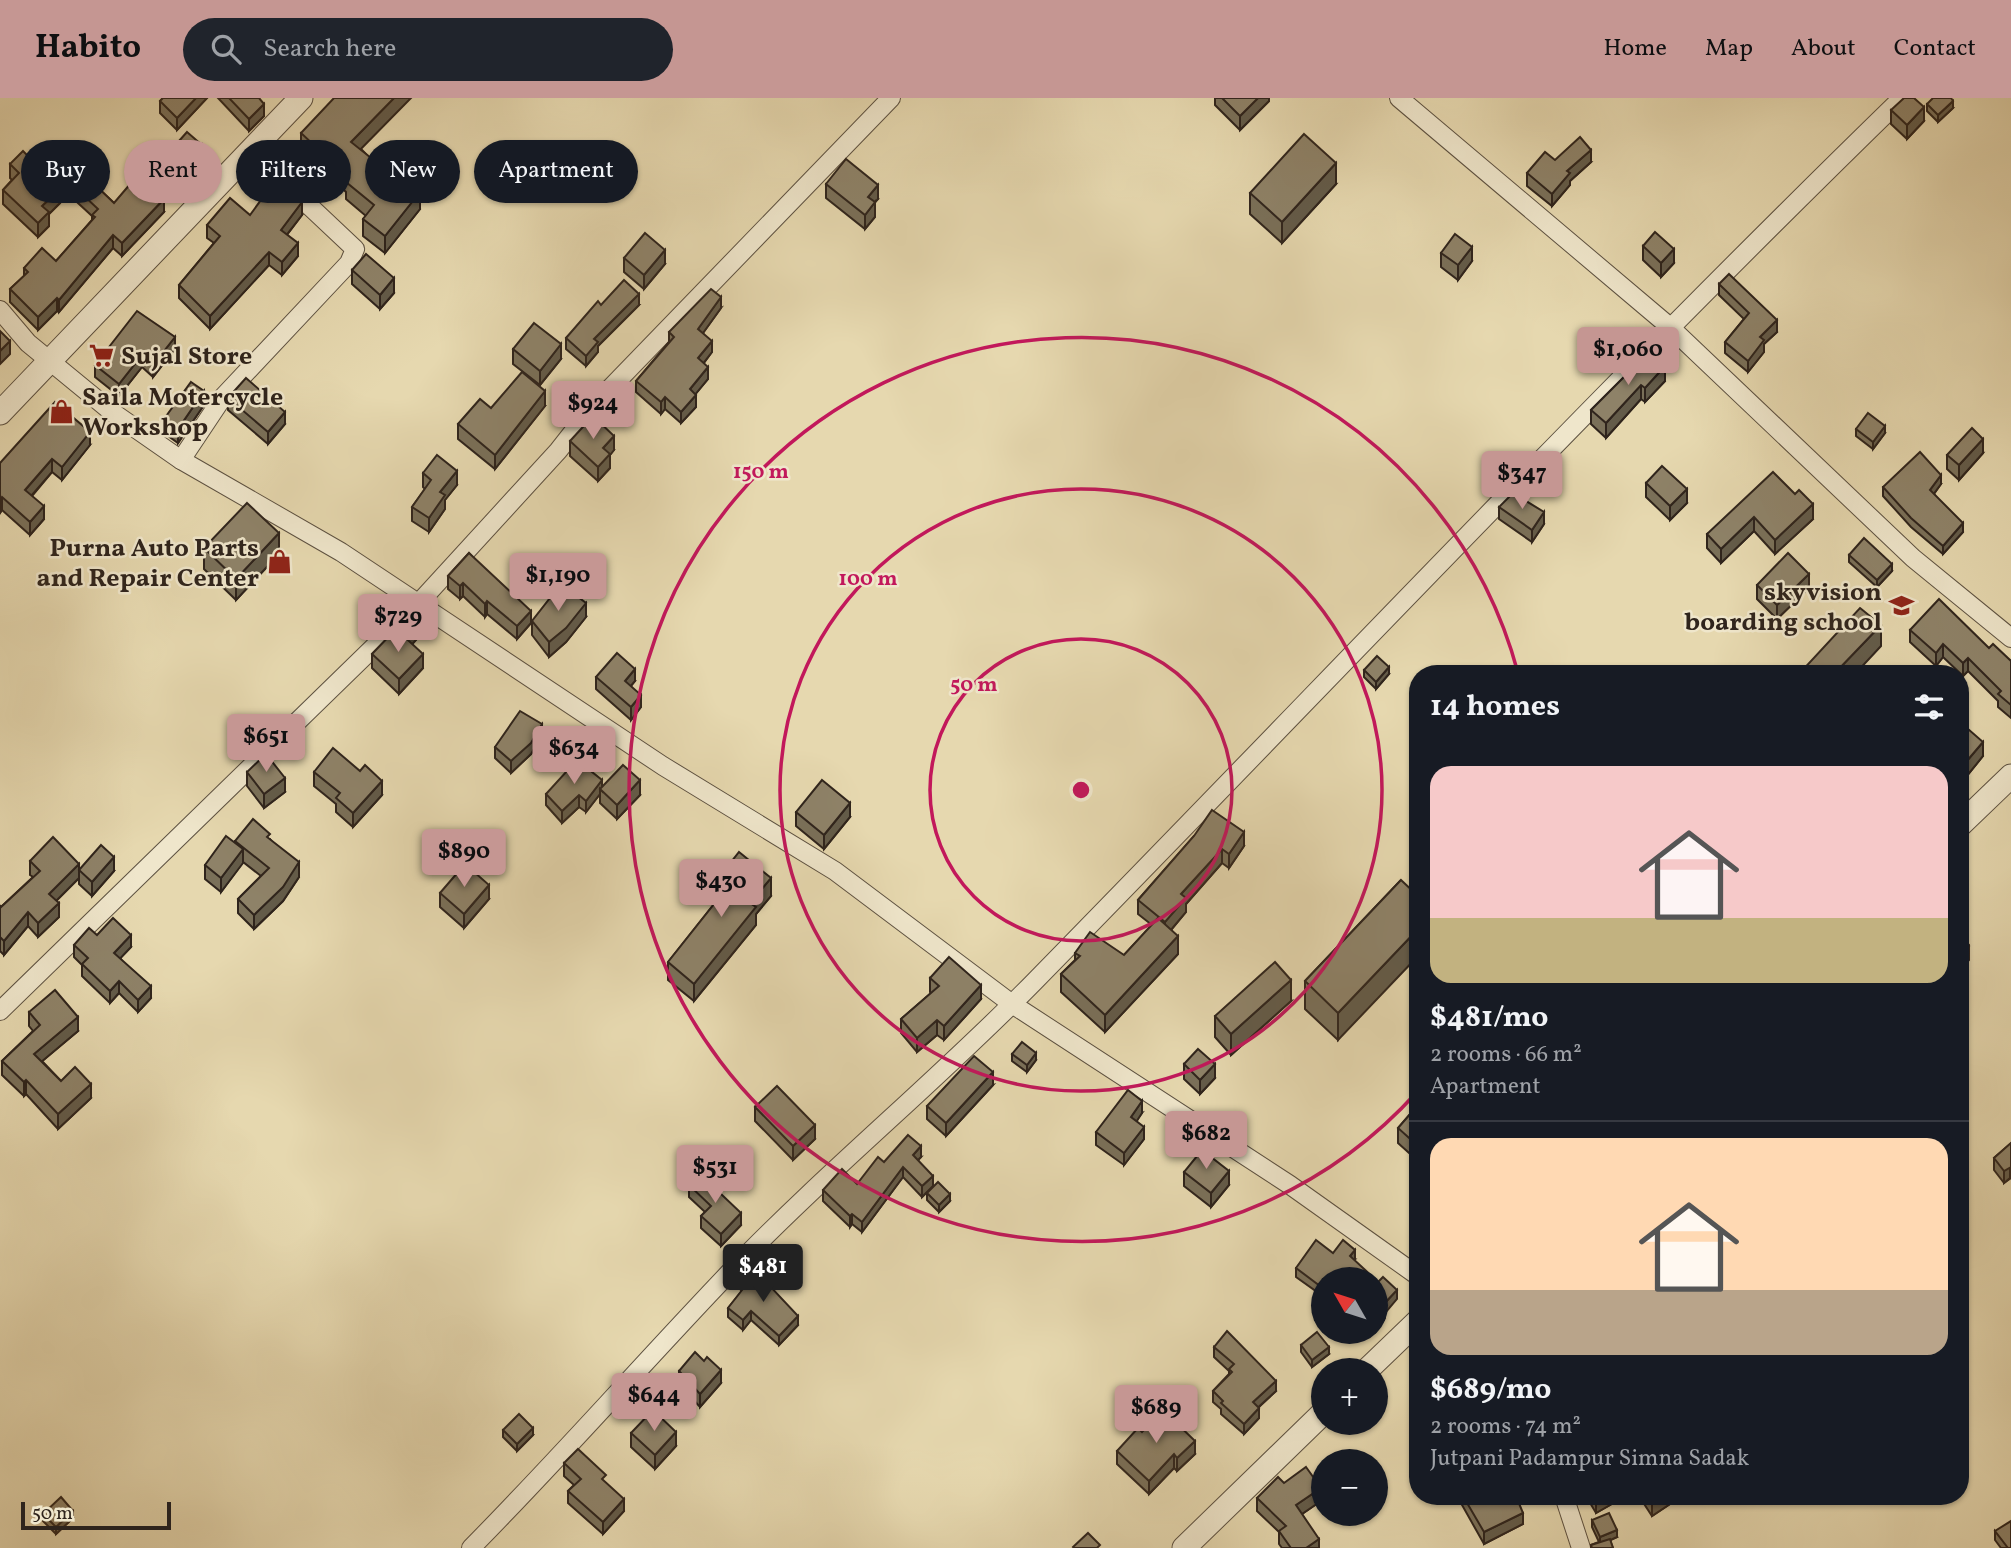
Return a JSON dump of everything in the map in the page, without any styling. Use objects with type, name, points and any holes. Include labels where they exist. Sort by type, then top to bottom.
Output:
[{"type":"street","points":[[260,140],[301,98]]},
{"type":"street","points":[[0,1011],[417,605],[596,404],[891,98]]},
{"type":"street","points":[[1399,98],[1670,327],[1913,558],[2011,638]]},
{"type":"street","points":[[471,1548],[731,1271],[832,1171],[1012,1004],[1347,663],[1670,327],[1902,98]]},
{"type":"street","points":[[0,412],[236,165]]},
{"type":"street","points":[[181,460],[223,397],[349,263],[355,249],[306,203]]},
{"type":"street","points":[[0,310],[28,343],[112,412],[181,460],[341,552],[663,766],[835,872],[1012,1004],[1290,1185],[1409,1270]]},
{"type":"street","points":[[1969,816],[2011,776]]},
{"type":"street","points":[[1379,1358],[1409,1330]]},
{"type":"street","points":[[1185,1548],[1311,1425]]},
{"type":"street","points":[[1567,1505],[1581,1548]]},
{"type":"building","points":[[163,98],[196,98],[177,118],[160,101]]},
{"type":"building","points":[[229,98],[259,98],[264,104],[249,119]]},
{"type":"building","points":[[334,98],[394,98],[351,142],[308,140],[301,133]]},
{"type":"building","points":[[1222,98],[1258,98],[1240,116]]},
{"type":"building","points":[[1904,98],[1914,98],[1924,107],[1907,125],[1891,110]]},
{"type":"building","points":[[1933,98],[1951,98],[1953,101],[1938,115],[1927,104]]},
{"type":"building","points":[[187,132],[196,140],[180,140]]},
{"type":"building","points":[[1304,134],[1336,163],[1282,222],[1250,193]]},
{"type":"building","points":[[1580,137],[1591,150],[1567,171],[1570,173],[1552,194],[1527,173],[1545,152],[1555,160]]},
{"type":"building","points":[[351,142],[365,153],[365,198],[351,186]]},
{"type":"building","points":[[21,153],[21,203],[45,203],[42,206],[49,212],[38,223],[3,190],[19,173],[10,164]]},
{"type":"building","points":[[846,159],[878,185],[868,197],[875,202],[865,215],[826,184]]},
{"type":"building","points":[[124,191],[124,203],[160,203],[122,243],[113,235],[59,300],[57,298],[38,317],[10,289],[28,272],[24,268],[42,248],[56,261],[95,217],[92,215],[98,209],[92,203],[110,203],[110,199],[114,203]]},
{"type":"building","points":[[230,198],[250,215],[259,203],[301,203],[281,230],[298,243],[282,262],[269,252],[210,316],[179,285],[220,236],[207,225]]},
{"type":"building","points":[[372,203],[411,203],[385,236],[363,219],[374,205]]},
{"type":"building","points":[[1655,232],[1674,249],[1661,263],[1643,246]]},
{"type":"building","points":[[645,233],[665,250],[644,275],[624,258]]},
{"type":"building","points":[[1455,234],[1472,247],[1458,265],[1441,253]]},
{"type":"building","points":[[366,254],[394,278],[380,295],[352,270]]},
{"type":"building","points":[[1729,274],[1777,320],[1760,337],[1764,340],[1748,361],[1725,342],[1749,313],[1719,284]]},
{"type":"building","points":[[624,280],[639,294],[594,339],[598,342],[586,356],[566,338],[598,301],[601,305]]},
{"type":"building","points":[[711,289],[721,297],[698,329],[712,341],[698,358],[708,367],[690,389],[696,395],[681,412],[665,397],[661,402],[636,381],[674,337],[669,332]]},
{"type":"building","points":[[137,311],[175,337],[153,365],[142,355],[119,384],[95,365]]},
{"type":"building","points":[[534,323],[561,344],[540,371],[513,349]]},
{"type":"building","points":[[0,331],[10,341],[0,351]]},
{"type":"building","points":[[1649,352],[1665,366],[1645,388],[1641,385],[1606,423],[1591,410]]},
{"type":"building","points":[[522,372],[545,391],[495,455],[458,424],[480,399],[491,408]]},
{"type":"building","points":[[246,378],[285,412],[268,432],[228,398]]},
{"type":"building","points":[[191,382],[204,391],[178,429],[164,419]]},
{"type":"building","points":[[55,402],[90,432],[62,467],[52,459],[25,490],[44,506],[30,522],[2,497],[0,500],[0,463]]},
{"type":"building","points":[[1868,413],[1885,426],[1873,442],[1856,429]]},
{"type":"building","points":[[593,416],[614,436],[603,448],[610,454],[598,467],[570,441]]},
{"type":"building","points":[[1972,428],[1983,439],[1959,465],[1947,455]]},
{"type":"building","points":[[1920,452],[1941,475],[1930,490],[1963,523],[1943,546],[1911,518],[1883,487]]},
{"type":"building","points":[[437,455],[457,471],[440,492],[445,495],[429,518],[412,507],[431,480],[423,473]]},
{"type":"building","points":[[1662,466],[1687,489],[1670,506],[1646,483]]},
{"type":"building","points":[[1773,472],[1795,494],[1799,490],[1813,504],[1775,540],[1754,517],[1721,549],[1707,534]]},
{"type":"building","points":[[1513,493],[1544,512],[1532,530],[1499,507]]},
{"type":"building","points":[[247,503],[279,533],[236,579],[204,548]]},
{"type":"building","points":[[1864,538],[1892,564],[1877,580],[1849,555]]},
{"type":"building","points":[[469,553],[531,611],[517,626],[487,601],[485,604],[463,583],[460,586],[448,576]]},
{"type":"building","points":[[1788,553],[1809,574],[1777,605],[1757,585]]},
{"type":"building","points":[[561,584],[586,603],[566,628],[549,642],[532,621]]},
{"type":"building","points":[[1939,599],[1989,648],[1993,644],[2011,661],[2011,705],[1998,694],[2001,691],[1968,658],[1963,663],[1943,644],[1936,653],[1910,630]]},
{"type":"building","points":[[1860,608],[1881,625],[1843,665],[1807,665]]},
{"type":"building","points":[[415,609],[424,617],[407,636],[397,627]]},
{"type":"building","points":[[396,629],[423,654],[399,679],[372,654]]},
{"type":"building","points":[[617,653],[635,669],[625,681],[641,695],[631,707],[596,677]]},
{"type":"building","points":[[1377,656],[1389,667],[1376,682],[1364,670]]},
{"type":"building","points":[[520,711],[542,724],[531,743],[511,761],[495,747]]},
{"type":"building","points":[[1969,730],[1983,742],[1969,758]]},
{"type":"building","points":[[333,748],[360,771],[365,765],[382,781],[353,813],[336,798],[340,793],[314,772]]},
{"type":"building","points":[[266,754],[285,778],[264,794],[247,772]]},
{"type":"building","points":[[577,760],[602,780],[586,801],[579,795],[562,811],[546,794]]},
{"type":"building","points":[[623,765],[640,780],[617,805],[600,789]]},
{"type":"building","points":[[822,780],[850,803],[824,835],[796,812]]},
{"type":"building","points":[[1212,810],[1244,832],[1229,854],[1222,849],[1181,894],[1186,898],[1165,922],[1138,900],[1194,836]]},
{"type":"building","points":[[253,819],[270,834],[267,837],[299,862],[283,887],[254,915],[238,899],[269,868],[235,841]]},
{"type":"building","points":[[226,836],[243,849],[221,878],[205,865]]},
{"type":"building","points":[[53,837],[79,864],[49,894],[59,903],[38,923],[28,912],[4,941],[0,937],[0,906],[40,871],[30,861]]},
{"type":"building","points":[[101,845],[114,857],[92,882],[79,870]]},
{"type":"building","points":[[739,852],[771,878],[750,903],[756,907],[694,984],[668,962],[734,879],[724,871]]},
{"type":"building","points":[[465,864],[489,885],[464,914],[440,893]]},
{"type":"building","points":[[1401,880],[1409,888],[1409,938],[1338,1013],[1305,981]]},
{"type":"building","points":[[113,918],[131,935],[114,953],[151,986],[138,1000],[119,981],[110,991],[82,964],[88,958],[74,945],[89,928],[97,935]]},
{"type":"building","points":[[1158,918],[1178,936],[1105,1015],[1061,974],[1080,956],[1075,953],[1090,932],[1124,955]]},
{"type":"building","points":[[949,957],[981,985],[944,1026],[937,1020],[917,1038],[901,1019],[939,986],[930,978]]},
{"type":"building","points":[[1275,962],[1291,980],[1231,1034],[1215,1016]]},
{"type":"building","points":[[55,990],[78,1017],[34,1054],[61,1081],[75,1067],[91,1084],[58,1114],[26,1080],[24,1082],[2,1061],[40,1025],[29,1012]]},
{"type":"building","points":[[1022,1042],[1036,1053],[1027,1065],[1012,1054]]},
{"type":"building","points":[[1198,1049],[1215,1064],[1200,1080],[1184,1064]]},
{"type":"building","points":[[974,1056],[993,1072],[946,1123],[927,1106]]},
{"type":"building","points":[[777,1086],[815,1125],[793,1146],[755,1107]]},
{"type":"building","points":[[1128,1090],[1142,1101],[1131,1117],[1144,1127],[1124,1153],[1096,1132]]},
{"type":"building","points":[[1409,1115],[1409,1138],[1398,1128]]},
{"type":"building","points":[[908,1135],[921,1146],[913,1155],[933,1176],[922,1186],[903,1167],[862,1222],[852,1214],[850,1216],[823,1190],[842,1169],[857,1184],[878,1157],[884,1162]]},
{"type":"building","points":[[2011,1143],[2011,1167],[2004,1171],[1994,1158]]},
{"type":"building","points":[[1202,1150],[1229,1171],[1211,1193],[1184,1172]]},
{"type":"building","points":[[700,1174],[741,1213],[721,1234],[701,1216],[711,1206],[689,1185]]},
{"type":"building","points":[[938,1182],[950,1194],[939,1205],[927,1193]]},
{"type":"building","points":[[1316,1240],[1333,1253],[1343,1240],[1355,1250],[1350,1256],[1362,1267],[1311,1267],[1311,1279],[1296,1268]]},
{"type":"building","points":[[752,1267],[798,1316],[779,1336],[751,1311],[743,1320],[728,1308],[746,1285],[740,1280]]},
{"type":"building","points":[[1388,1282],[1397,1290],[1388,1300]]},
{"type":"building","points":[[1227,1331],[1276,1381],[1253,1402],[1259,1408],[1244,1424],[1221,1403],[1223,1401],[1213,1391],[1232,1372],[1229,1369],[1234,1364],[1214,1347]]},
{"type":"building","points":[[1311,1337],[1311,1344],[1327,1344],[1329,1347],[1311,1359],[1301,1345]]},
{"type":"building","points":[[695,1352],[704,1361],[707,1357],[721,1370],[700,1394],[679,1371]]},
{"type":"building","points":[[653,1410],[676,1432],[655,1455],[631,1433]]},
{"type":"building","points":[[1163,1410],[1195,1441],[1177,1458],[1174,1454],[1149,1481],[1117,1451],[1138,1428],[1142,1432]]},
{"type":"building","points":[[519,1414],[533,1428],[517,1444],[503,1430]]},
{"type":"building","points":[[578,1449],[606,1475],[602,1479],[624,1499],[603,1522],[568,1491],[581,1479],[564,1463]]},
{"type":"building","points":[[1306,1467],[1311,1474],[1311,1495],[1296,1505],[1319,1539],[1306,1548],[1291,1548],[1279,1531],[1286,1526],[1257,1498],[1278,1477],[1284,1483]]},
{"type":"building","points":[[61,1497],[73,1511],[56,1527],[43,1514]]},
{"type":"building","points":[[1468,1505],[1520,1505],[1523,1513],[1484,1532]]},
{"type":"building","points":[[1609,1513],[1617,1530],[1600,1537],[1592,1520]]},
{"type":"building","points":[[2011,1521],[2011,1548],[2008,1548],[1995,1531]]},
{"type":"building","points":[[1088,1533],[1100,1545],[1097,1548],[1073,1547]]},
{"type":"building","points":[[1610,1539],[1613,1548],[1592,1548],[1591,1545]]},
{"type":"place","name":"Sujal Store","points":[[101,355]]},
{"type":"place","name":"Saila Motercycle Workshop","points":[[62,411]]},
{"type":"place","name":"Purna Auto Parts and Repair Center","points":[[279,562]]},
{"type":"place","name":"skyvision boarding school","points":[[1902,606]]}]
